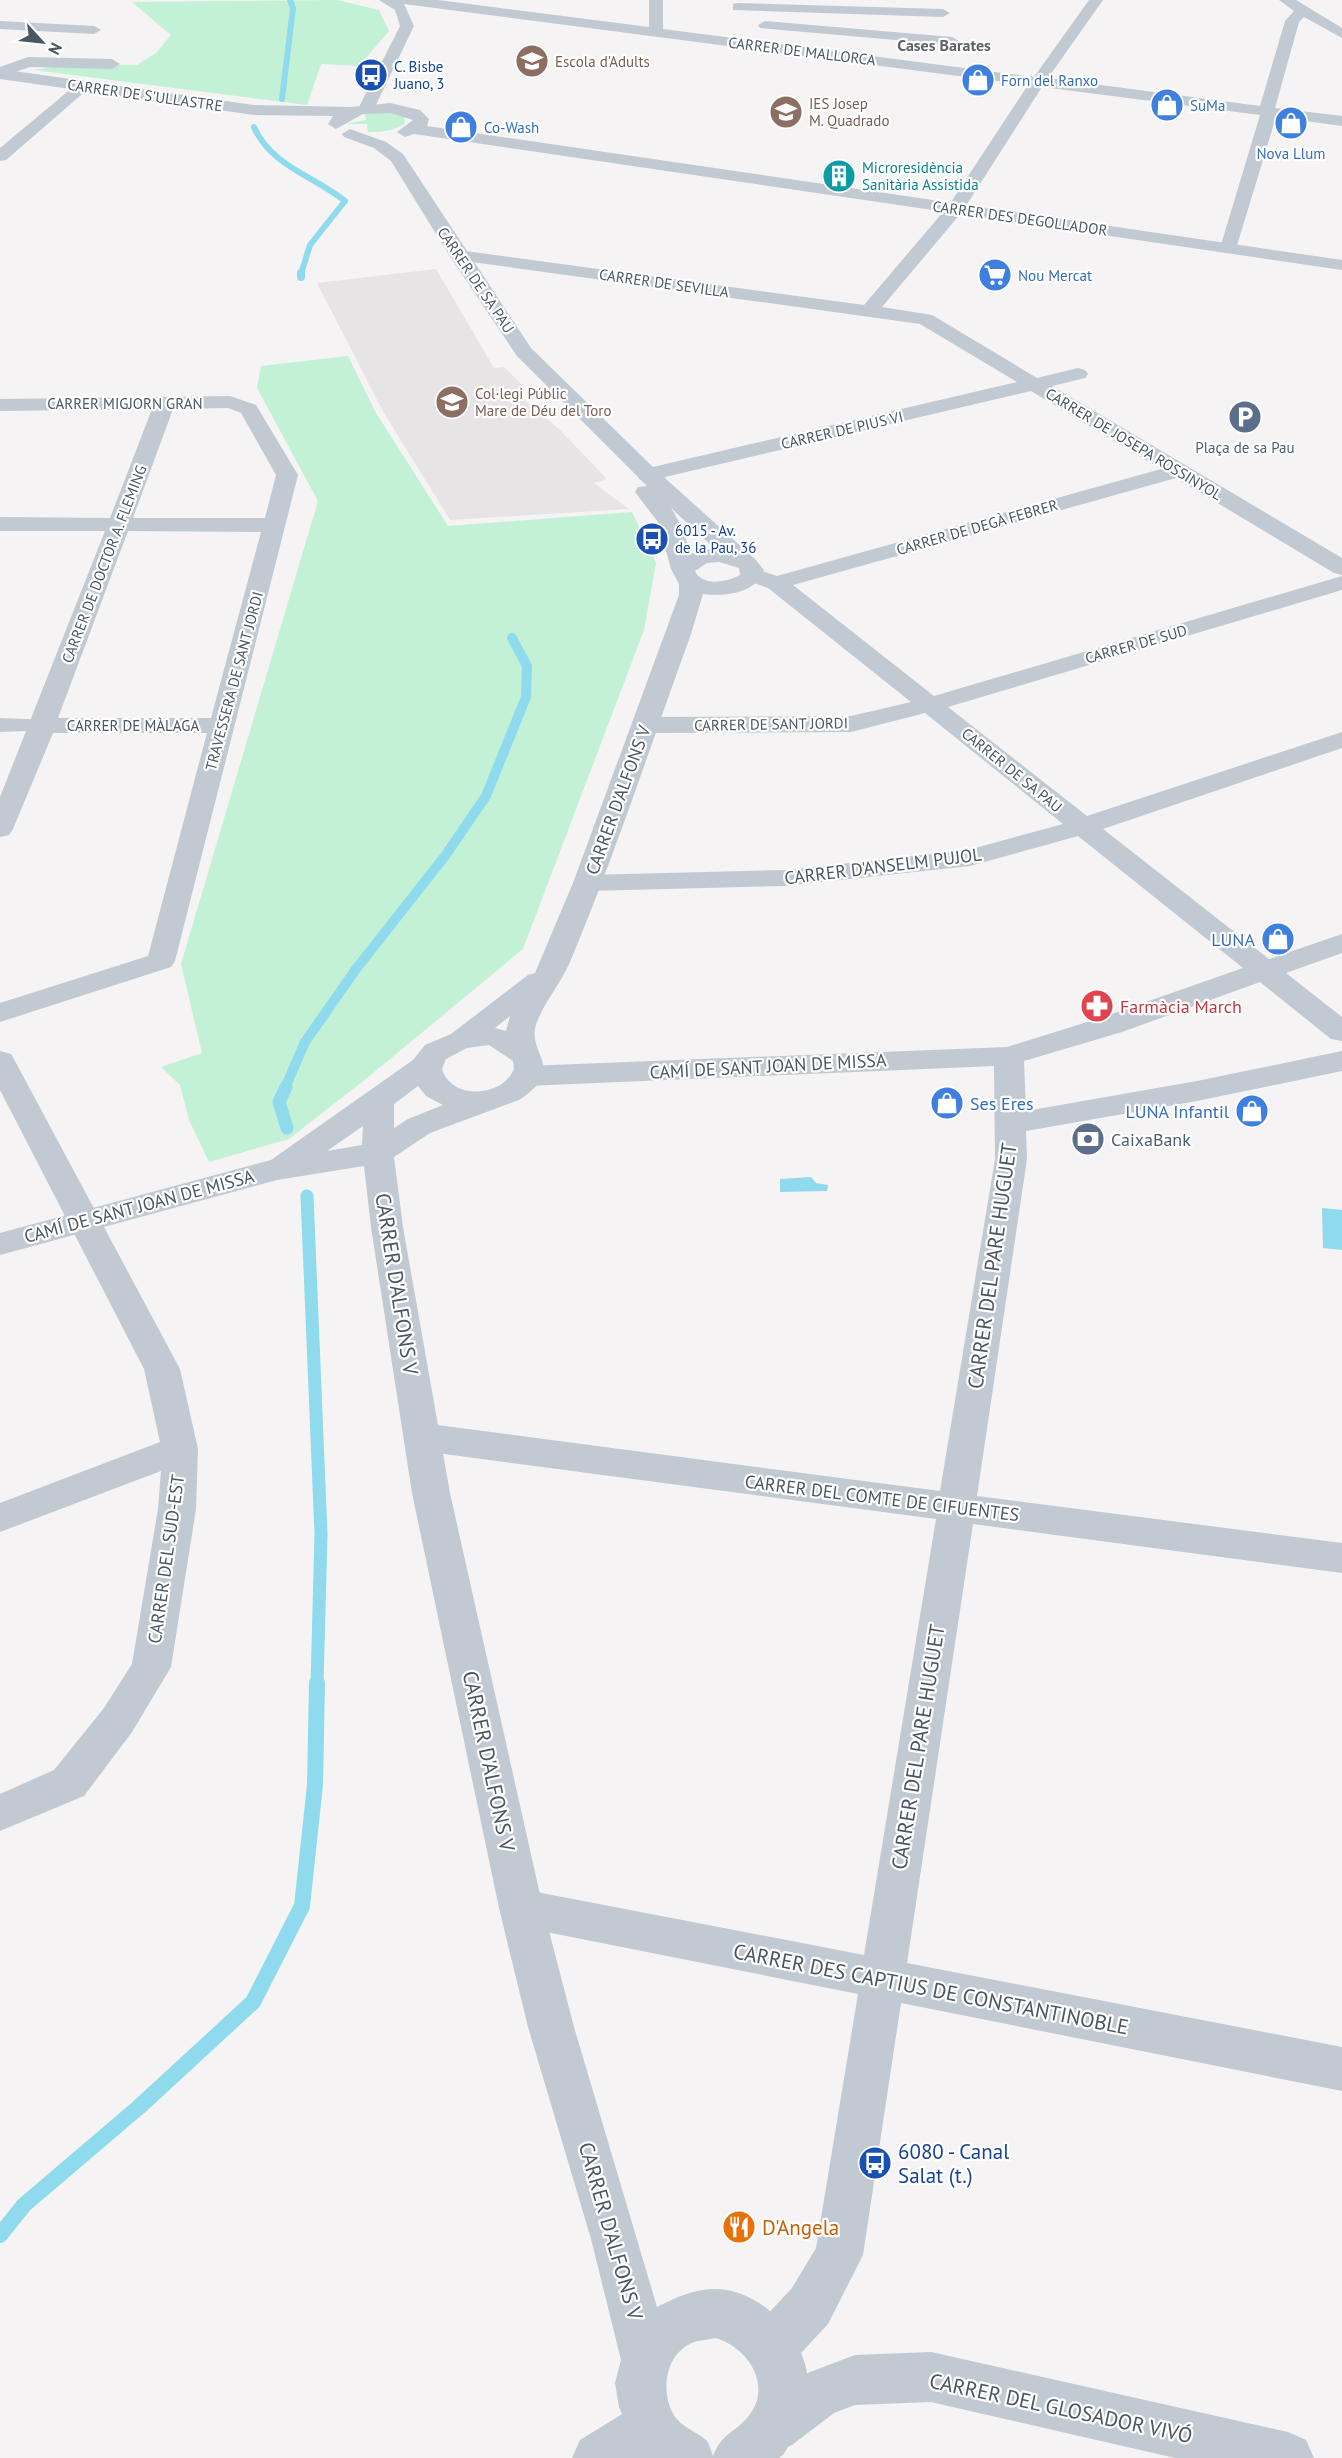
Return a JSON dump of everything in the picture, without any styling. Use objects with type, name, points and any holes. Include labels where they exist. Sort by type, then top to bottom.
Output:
[{"type":"street","points":[[386,0],[401,8],[406,26],[358,110],[335,122],[344,131],[382,136],[410,143]]},
{"type":"street","name":"CARRER DE MALLORCA","points":[[405,0],[1342,121]]},
{"type":"street","points":[[656,0],[656,33]]},
{"type":"street","points":[[869,311],[956,208],[1038,82],[1096,0]]},
{"type":"street","points":[[1286,0],[1342,34]]},
{"type":"street","points":[[738,7],[824,9],[940,7],[961,72]]},
{"type":"street","points":[[790,8],[791,27]]},
{"type":"street","points":[[818,30],[824,9]]},
{"type":"street","points":[[1229,248],[1292,21],[1301,11]]},
{"type":"street","points":[[746,24],[951,41]]},
{"type":"street","points":[[0,25],[94,30]]},
{"type":"street","points":[[0,73],[28,62],[112,64]]},
{"type":"street","name":"CARRER DE S'ULLASTRE","points":[[0,73],[254,110],[344,131]]},
{"type":"street","points":[[0,156],[83,86]]},
{"type":"street","name":"CARRER DE S'ULLASTRE","points":[[254,110],[396,108],[417,115],[421,119],[410,143]]},
{"type":"street","name":"CARRER DE SA PAU","points":[[344,131],[380,145],[410,143],[458,255],[524,352],[751,576],[929,705],[1268,971],[1342,1032]]},
{"type":"street","name":"CARRER DES DEGOLLADOR","points":[[410,143],[458,136],[1342,265]]},
{"type":"street","name":"CARRER DE SEVILLA","points":[[458,255],[925,319]]},
{"type":"street","name":"CARRER DE JOSEPA ROSSINYOL","points":[[925,319],[1342,568]]},
{"type":"street","points":[[1035,384],[1078,374]]},
{"type":"street","name":"CARRER DE PIUS VI","points":[[648,475],[1035,384]]},
{"type":"street","name":"CARRER DE SA PAU","points":[[564,394],[668,520],[688,575]]},
{"type":"street","name":"CARRER MIGJORN GRAN","points":[[0,405],[231,402],[249,409]]},
{"type":"street","name":"CARRER DE DOCTOR A. FLEMING","points":[[0,830],[43,725],[165,403]]},
{"type":"street","name":"TRAVESSERA DE SANT JORDI","points":[[0,1013],[161,961],[287,476],[249,409]]},
{"type":"street","name":"CARRER DE DEGÀ FEBRER","points":[[751,576],[1174,468]]},
{"type":"street","points":[[0,524],[274,525]]},
{"type":"street","points":[[705,556],[751,576],[707,587],[688,575],[692,561],[705,556]]},
{"type":"street","name":"CARRER D'ALFONS V","points":[[524,1063],[521,1024],[554,964],[646,725],[691,595],[688,575]]},
{"type":"street","name":"CARRER D'ALFONS V","points":[[679,634],[702,608],[751,576]]},
{"type":"street","name":"CARRER DE SUD","points":[[929,705],[1342,583]]},
{"type":"street","name":"CARRER DE SANT JORDI","points":[[646,725],[851,724],[929,705]]},
{"type":"street","points":[[0,725],[43,725]]},
{"type":"street","name":"CARRER DE MÀLAGA","points":[[43,725],[222,726]]},
{"type":"street","name":"CARRER D'ANSELM PUJOL","points":[[587,883],[785,878],[970,858],[1082,827],[1342,740]]},
{"type":"street","name":"CAMÍ DE SANT JOAN DE MISSA","points":[[524,1063],[1009,1056],[1111,1026],[1342,943]]},
{"type":"street","name":"CARRER D'ALFONS V","points":[[463,1038],[526,991],[554,964]]},
{"type":"street","points":[[489,1036],[502,1039],[524,1063],[513,1090],[490,1100],[468,1100],[448,1096],[430,1082],[427,1073],[428,1064],[440,1049],[463,1038],[489,1036]]},
{"type":"street","name":"CARRER DEL PARE HUGUET","points":[[771,2348],[810,2306],[839,2255],[1011,1159],[1009,1056]]},
{"type":"street","name":"CARRER DEL SUD-EST","points":[[0,1061],[162,1369],[180,1449],[177,1509],[151,1667],[118,1720],[69,1783],[0,1813]]},
{"type":"street","points":[[1011,1124],[1154,1100],[1342,1061]]},
{"type":"street","name":"CAMÍ DE SANT JOAN DE MISSA","points":[[277,1169],[428,1064]]},
{"type":"street","points":[[378,1153],[379,1100]]},
{"type":"street","name":"CAMÍ DE SANT JOAN DE MISSA","points":[[0,1244],[277,1169],[378,1153],[419,1126],[490,1100]]},
{"type":"street","name":"CARRER D'ALFONS V","points":[[378,1153],[387,1227],[431,1493],[520,1908],[551,2027],[615,2239],[646,2358]]},
{"type":"street","name":"CARRER DEL COMTE DE CIFUENTES","points":[[422,1437],[1342,1558]]},
{"type":"street","points":[[0,1518],[180,1449]]},
{"type":"street","name":"CARRER DES CAPTIUS DE CONSTANTINOBLE","points":[[520,1908],[1342,2069]]},
{"type":"street","points":[[688,2458],[671,2451],[650,2426],[640,2392],[646,2358],[658,2339],[674,2324],[694,2316],[717,2314],[737,2318],[757,2330],[771,2348],[780,2366],[784,2387],[782,2407],[756,2442]]},
{"type":"street","name":"CARRER DEL GLOSADOR VIVÓ","points":[[756,2442],[818,2394],[855,2380],[931,2377],[1288,2458]]},
{"type":"street","points":[[598,2458],[650,2426]]},
{"type":"shaded area","name":"Col·legi Públic Mare de Déu del Toro","points":[[436,269],[494,368],[504,367],[525,388],[514,391],[559,429],[607,479],[594,483],[629,509],[450,520],[384,413],[317,283]]},
{"type":"green space","points":[[337,0],[379,10],[389,31],[359,66],[321,64],[307,105],[34,70],[58,66],[137,65],[156,53],[171,35],[132,2]]},
{"type":"green space","points":[[365,113],[392,113],[404,117],[405,123],[392,129],[373,132],[368,132],[367,124],[346,124],[366,120]]},
{"type":"green space","points":[[348,356],[376,413],[448,526],[632,512],[656,563],[644,630],[523,949],[367,1078],[289,1139],[209,1162],[189,1120],[180,1085],[161,1067],[202,1053],[181,964],[318,501],[257,388],[261,366]]},
{"type":"water","points":[[811,1177],[816,1183],[828,1185],[827,1191],[780,1192],[780,1179]]},
{"type":"water","points":[[1322,1208],[1342,1210],[1342,1250],[1323,1248]]},
{"type":"waterway","points":[[282,99],[293,8],[290,0]]},
{"type":"waterway","points":[[254,127],[271,152],[282,161],[345,201],[310,245],[301,274]]},
{"type":"waterway","points":[[285,1088],[305,1042],[356,969],[445,856],[486,796],[526,697],[527,666],[512,638]]},
{"type":"waterway","points":[[286,1087],[279,1102],[287,1128]]},
{"type":"waterway","points":[[307,1196],[321,1534],[317,1685]]},
{"type":"waterway","points":[[0,2235],[24,2205],[139,2107],[253,2002],[302,1906],[315,1785],[317,1683]]},
{"type":"place","name":"Escola d'Adults","points":[[532,61]]},
{"type":"place","name":"C. Bisbe Juano, 3","points":[[371,75]]},
{"type":"place","name":"Forn del Ranxo","points":[[978,80]]},
{"type":"place","name":"SuMa","points":[[1167,105]]},
{"type":"place","name":"IES Josep M. Quadrado","points":[[786,112]]},
{"type":"place","name":"Nova Llum","points":[[1291,123]]},
{"type":"place","name":"Co-Wash","points":[[461,127]]},
{"type":"place","name":"Microresidència Sanitària Assistida","points":[[839,176]]},
{"type":"place","name":"Nou Mercat","points":[[995,275]]},
{"type":"place","name":"Col·legi Públic Mare de Déu del Toro","points":[[452,402]]},
{"type":"place","name":"Plaça de sa Pau","points":[[1245,417]]},
{"type":"place","name":"6015 - Av. de la Pau, 36","points":[[652,539]]},
{"type":"place","name":"LUNA","points":[[1278,939]]},
{"type":"place","name":"Farmàcia March","points":[[1097,1006]]},
{"type":"place","name":"Ses Eres","points":[[947,1103]]},
{"type":"place","name":"LUNA Infantil","points":[[1252,1111]]},
{"type":"place","name":"CaixaBank","points":[[1088,1139]]},
{"type":"place","name":"6080 - Canal Salat (t.)","points":[[875,2163]]},
{"type":"place","name":"D'Angela","points":[[739,2227]]},
{"type":"district","name":"Cases Barates","points":[[944,45]]}]
